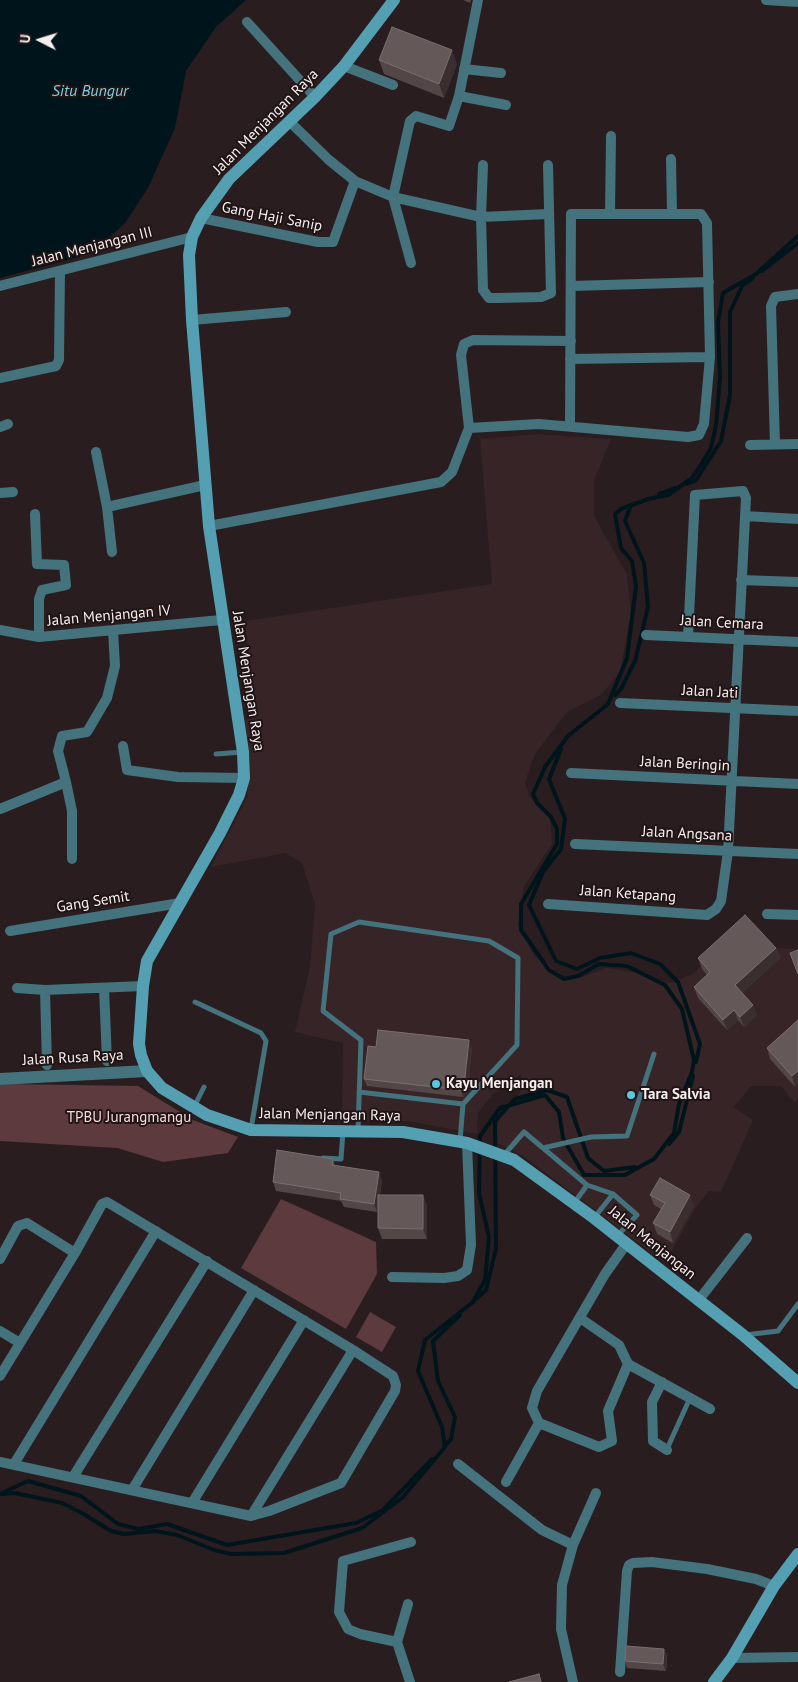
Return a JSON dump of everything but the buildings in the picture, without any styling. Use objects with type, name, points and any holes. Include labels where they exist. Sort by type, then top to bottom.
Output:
[{"type":"main road","name":"Jalan Menjangan Raya","points":[[394,0],[344,66],[316,97],[229,179],[201,218],[192,238],[189,255],[192,320],[205,485],[221,620],[242,752],[244,778],[239,795],[220,833],[147,960],[143,986],[139,1044],[147,1071],[162,1088],[207,1115],[251,1130],[404,1132],[468,1144]]},
{"type":"main road","name":"Jalan Menjangan","points":[[468,1144],[500,1154],[526,1166],[743,1335],[798,1383]]},
{"type":"main road","points":[[714,1682],[732,1658],[774,1586],[798,1554]]},
{"type":"street","points":[[411,264],[393,197],[412,118],[421,116],[449,126],[459,96],[478,0]]},
{"type":"street","points":[[766,0],[798,2]]},
{"type":"street","points":[[248,22],[316,97]]},
{"type":"street","points":[[344,66],[393,85]]},
{"type":"street","points":[[464,69],[501,73]]},
{"type":"street","points":[[459,96],[506,105]]},
{"type":"street","points":[[289,121],[329,160],[355,181],[393,197],[481,216],[548,214]]},
{"type":"street","points":[[610,214],[611,136]]},
{"type":"street","points":[[671,159],[672,212]]},
{"type":"street","points":[[483,165],[481,216],[483,290],[485,295],[497,298],[541,297],[551,294],[548,165]]},
{"type":"street","name":"Gang Haji Sanip","points":[[201,218],[318,242],[333,242],[355,181]]},
{"type":"street","points":[[469,428],[539,424],[688,437],[698,435],[704,424],[710,357],[706,218],[695,212],[571,214],[570,426]]},
{"type":"street","name":"Jalan Menjangan III","points":[[0,286],[192,238]]},
{"type":"street","points":[[0,378],[52,369],[60,360],[60,271]]},
{"type":"street","points":[[571,286],[709,282]]},
{"type":"street","points":[[775,444],[771,306],[775,297],[798,294]]},
{"type":"street","points":[[192,320],[286,312]]},
{"type":"street","points":[[209,526],[441,482],[452,472],[469,428],[461,355],[464,344],[473,340],[570,341]]},
{"type":"street","points":[[570,359],[710,357]]},
{"type":"street","points":[[750,445],[798,444]]},
{"type":"street","points":[[96,452],[107,507],[112,552]]},
{"type":"street","points":[[107,507],[205,485]]},
{"type":"street","points":[[688,637],[695,495],[742,491],[746,498],[728,851]]},
{"type":"street","points":[[0,493],[13,492]]},
{"type":"street","points":[[36,514],[38,564],[64,565],[66,585],[42,590],[38,599],[39,637]]},
{"type":"street","points":[[745,516],[798,519]]},
{"type":"street","points":[[741,580],[798,582]]},
{"type":"street","name":"Jalan Menjangan IV","points":[[0,630],[39,637],[221,620]]},
{"type":"street","points":[[72,859],[72,811],[58,751],[62,736],[87,732],[107,698],[115,666],[113,630]]},
{"type":"street","name":"Jalan Cemara","points":[[646,635],[798,642]]},
{"type":"street","name":"Jalan Jati","points":[[620,702],[798,711]]},
{"type":"street","points":[[123,746],[127,770],[178,777],[244,778]]},
{"type":"street","name":"Jalan Beringin","points":[[571,773],[798,784]]},
{"type":"street","points":[[0,809],[66,782]]},
{"type":"street","name":"Jalan Angsana","points":[[575,844],[798,854]]},
{"type":"street","name":"Jalan Ketapang","points":[[548,904],[706,915],[716,909],[721,901],[728,851]]},
{"type":"street","name":"Gang Semit","points":[[10,931],[180,903]]},
{"type":"street","points":[[767,914],[798,915]]},
{"type":"street","points":[[18,988],[45,990],[143,986]]},
{"type":"street","points":[[104,988],[107,1062]]},
{"type":"street","points":[[45,990],[47,1065]]},
{"type":"street","name":"Jalan Rusa Raya","points":[[0,1079],[147,1071]]},
{"type":"street","points":[[392,1277],[444,1278],[458,1276],[467,1270],[470,1262],[471,1245],[468,1144]]},
{"type":"street","points":[[0,1376],[104,1203],[112,1204],[353,1350],[393,1376],[396,1391],[346,1477],[335,1486],[251,1516],[0,1462]]},
{"type":"street","points":[[0,1259],[18,1226],[27,1223],[75,1253]]},
{"type":"street","points":[[14,1464],[156,1231]]},
{"type":"street","points":[[698,1301],[747,1238]]},
{"type":"street","points":[[622,1240],[580,1318],[536,1391],[532,1408],[539,1423],[599,1447],[612,1442],[608,1412],[628,1364]]},
{"type":"street","points":[[73,1477],[207,1261]]},
{"type":"street","points":[[132,1490],[254,1290]]},
{"type":"street","points":[[580,1318],[619,1346],[628,1364],[710,1409]]},
{"type":"street","points":[[192,1503],[304,1320]]},
{"type":"street","points":[[0,1331],[20,1343]]},
{"type":"street","points":[[251,1516],[353,1350]]},
{"type":"street","points":[[662,1382],[652,1402],[653,1441],[666,1450]]},
{"type":"street","points":[[506,1482],[539,1423]]},
{"type":"street","points":[[458,1464],[542,1530],[573,1545]]},
{"type":"street","points":[[573,1682],[561,1629],[562,1585],[573,1545],[596,1494]]},
{"type":"street","points":[[397,1642],[360,1634],[348,1629],[339,1612],[343,1561],[411,1542]]},
{"type":"street","points":[[620,1672],[629,1565],[639,1561],[707,1569],[756,1579],[774,1586]]},
{"type":"street","points":[[408,1604],[397,1642],[410,1682]]},
{"type":"street","points":[[732,1658],[798,1657]]},
{"type":"lane","points":[[216,754],[242,752]]},
{"type":"lane","points":[[358,1130],[361,1040],[322,1011],[331,934],[359,922],[489,942],[518,958],[517,1045],[463,1104],[468,1144]]},
{"type":"lane","points":[[195,1002],[261,1033],[266,1041],[251,1130]]},
{"type":"lane","points":[[543,1148],[591,1136],[627,1136],[654,1054]]},
{"type":"lane","points":[[194,1107],[204,1087]]},
{"type":"lane","points":[[359,1092],[463,1104]]},
{"type":"lane","points":[[314,1157],[341,1159],[343,1130]]},
{"type":"lane","points":[[500,1154],[524,1132],[588,1185],[613,1194],[637,1214],[622,1240]]},
{"type":"lane","points":[[574,1202],[588,1185]]},
{"type":"lane","points":[[594,1218],[613,1194]]},
{"type":"lane","points":[[743,1335],[778,1331],[798,1304]]},
{"type":"lane","points":[[666,1450],[690,1398]]},
{"type":"shaded area","points":[[537,434],[611,439],[594,480],[594,516],[627,575],[631,613],[620,672],[601,695],[567,712],[535,754],[525,782],[530,798],[550,817],[552,844],[524,886],[518,925],[535,957],[548,963],[562,978],[580,978],[606,968],[638,973],[657,982],[671,983],[694,973],[745,924],[755,923],[775,948],[798,949],[798,1099],[794,1102],[781,1086],[751,1086],[734,1107],[753,1120],[721,1192],[709,1191],[696,1207],[665,1263],[522,1155],[492,1141],[497,1123],[521,1091],[521,1074],[492,1095],[478,1113],[477,1134],[408,1121],[342,1121],[343,1043],[295,1032],[310,967],[315,904],[302,863],[285,853],[211,867],[247,797],[250,761],[242,721],[256,717],[245,621],[492,584],[480,439]]},
{"type":"green space","name":"TPBU Jurangmangu","points":[[0,1085],[138,1086],[193,1120],[238,1137],[228,1153],[163,1162],[117,1148],[0,1141]]},
{"type":"green space","points":[[281,1199],[376,1242],[377,1274],[346,1329],[241,1268]]},
{"type":"green space","points":[[370,1312],[396,1327],[382,1352],[356,1337]]},
{"type":"water","name":"Situ Bungur","points":[[0,0],[246,0],[216,27],[186,71],[175,128],[148,188],[125,223],[97,249],[79,257],[0,278]]},
{"type":"waterway","points":[[0,1494],[15,1493],[62,1503],[111,1531],[124,1534],[155,1531],[177,1535],[214,1550],[231,1554],[284,1553],[362,1528],[402,1498],[445,1447],[442,1427],[418,1371],[425,1340],[473,1302],[485,1280],[489,1237],[479,1193],[480,1136],[500,1108],[545,1095],[559,1112],[563,1138],[584,1175],[625,1175],[654,1159],[674,1133],[679,1104],[692,1072],[694,1060],[682,1009],[665,985],[627,966],[599,964],[578,976],[564,979],[549,970],[521,930],[521,904],[557,844],[557,829],[551,817],[537,803],[533,794],[545,767],[568,736],[608,704],[627,658],[636,586],[632,561],[621,548],[615,514],[621,509],[648,499],[668,495],[692,478],[702,463],[711,448],[716,425],[720,378],[718,322],[723,293],[756,274],[798,236]]},
{"type":"waterway","points":[[762,271],[798,243]]},
{"type":"waterway","points":[[687,484],[696,480],[721,441],[730,395],[730,312],[742,286],[753,278]]},
{"type":"waterway","points":[[659,494],[675,488]]},
{"type":"waterway","points":[[615,695],[621,689],[635,661],[648,607],[644,563],[625,521],[631,505]]},
{"type":"waterway","points":[[561,749],[549,779],[565,819],[561,849],[543,872],[529,905],[556,961],[577,969],[600,958],[631,953],[660,964],[678,982],[700,1044],[696,1062]]},
{"type":"waterway","points":[[669,1144],[679,1132],[693,1076]]},
{"type":"waterway","points":[[477,1298],[486,1290],[496,1248],[495,1121],[515,1099],[547,1090],[567,1097],[588,1158],[604,1171],[635,1167]]},
{"type":"waterway","points":[[444,1447],[451,1439],[455,1417],[438,1381],[433,1341],[460,1315]]},
{"type":"waterway","points":[[2,1493],[28,1481],[81,1496],[118,1524],[138,1529],[167,1524],[227,1545],[356,1523],[383,1510],[432,1459]]},
{"type":"place","name":"Kayu Menjangan","points":[[436,1084]]},
{"type":"place","name":"Tara Salvia","points":[[631,1095]]}]
